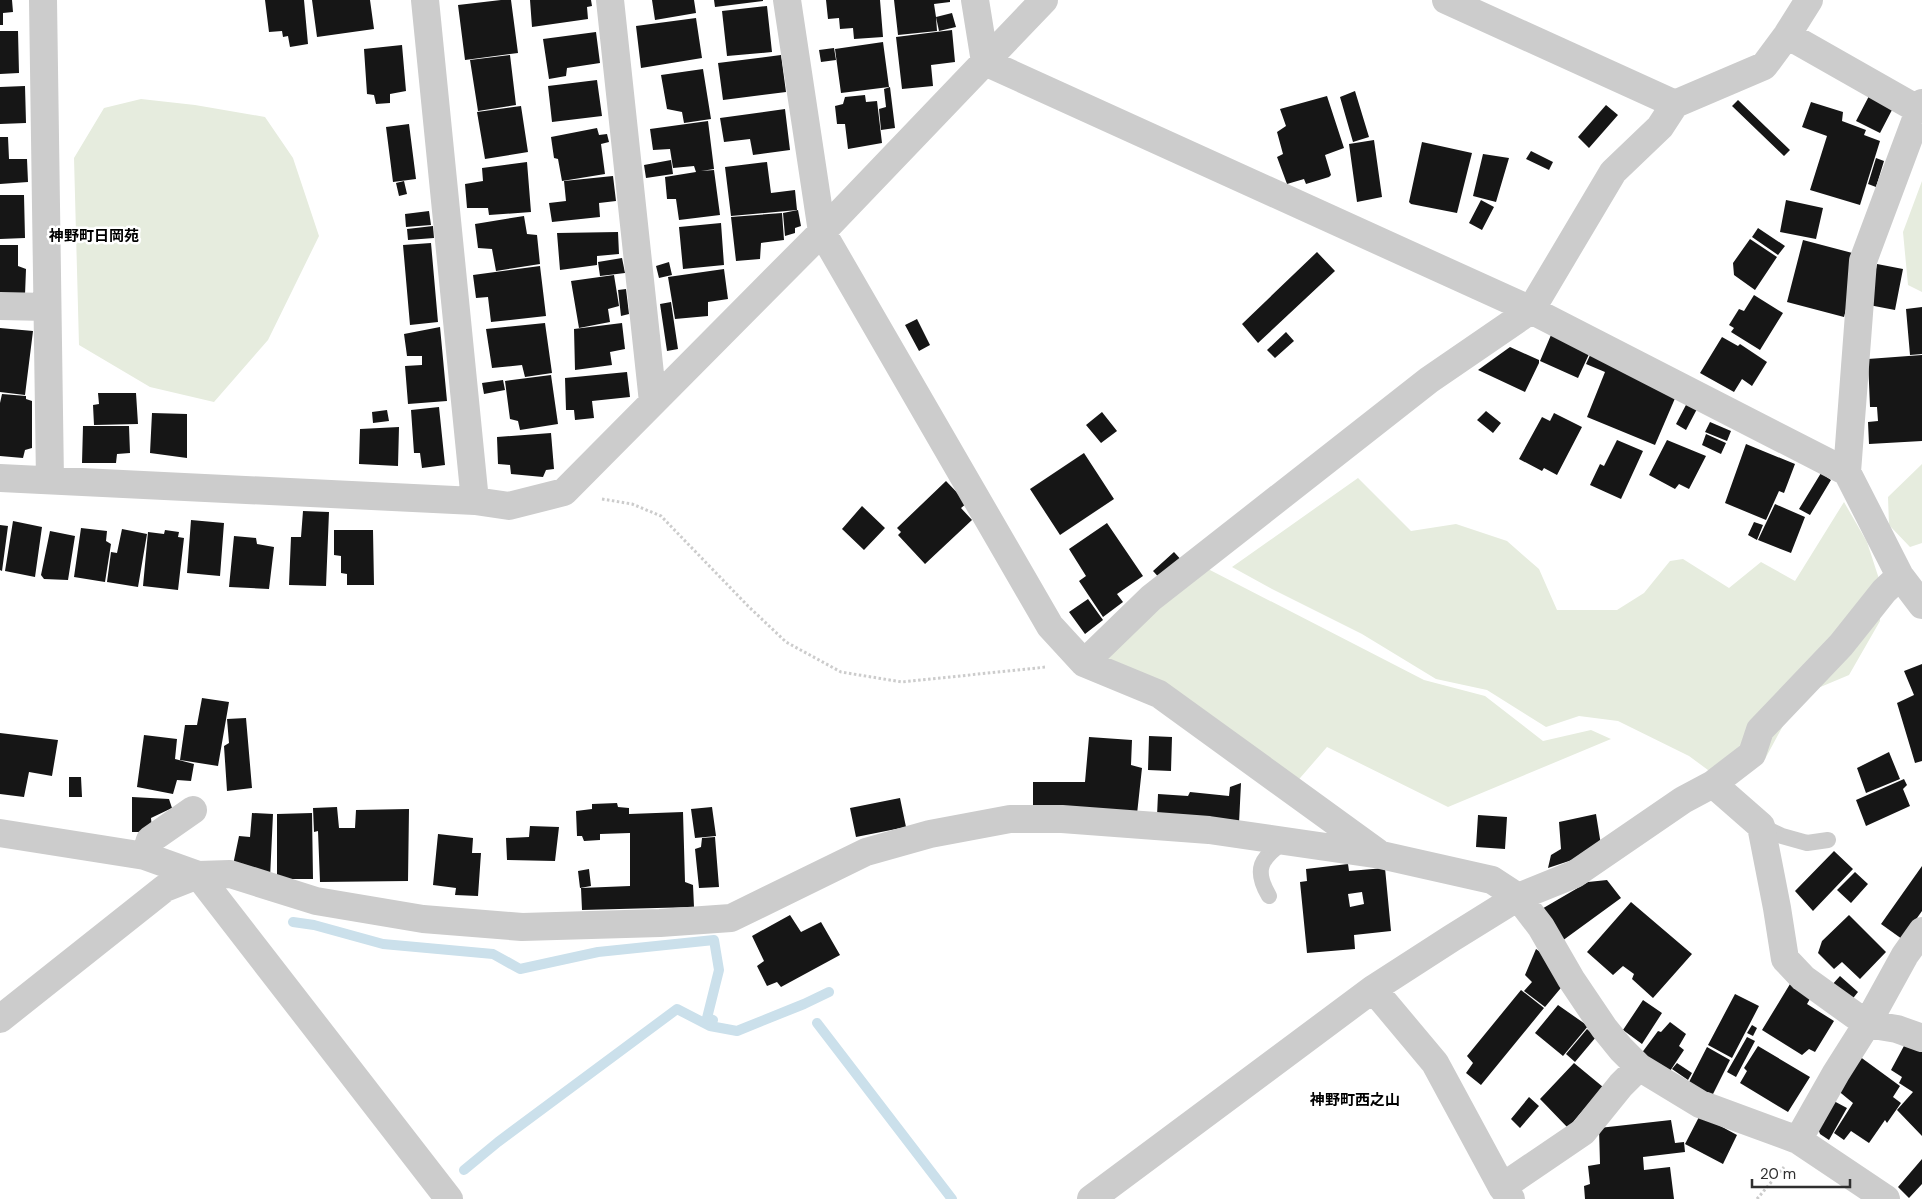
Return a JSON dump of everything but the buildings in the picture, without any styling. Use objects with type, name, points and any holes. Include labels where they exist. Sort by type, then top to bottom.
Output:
[{"type":"street","points":[[43,0],[50,480]]},
{"type":"street","points":[[426,0],[475,501]]},
{"type":"street","points":[[610,0],[653,402]]},
{"type":"street","points":[[787,0],[822,232],[1050,626],[1084,663],[1159,694],[1381,855]]},
{"type":"street","points":[[975,0],[985,62]]},
{"type":"street","points":[[0,478],[475,501],[509,506],[564,492],[822,232],[1044,0]]},
{"type":"street","points":[[1446,0],[1675,104]]},
{"type":"street","points":[[1084,663],[1159,592],[1429,380],[1531,310],[1613,172],[1660,127],[1675,104],[1764,66],[1787,35],[1809,0]]},
{"type":"street","points":[[1787,35],[1921,107],[1863,261],[1847,472],[1900,576],[1922,605]]},
{"type":"street","points":[[985,62],[1531,310],[1847,472]]},
{"type":"street","points":[[0,306],[47,307]]},
{"type":"street","points":[[1091,1199],[1373,989],[1518,897],[1575,874],[1683,800],[1713,784],[1752,754],[1760,730],[1841,645],[1884,592],[1900,576]]},
{"type":"street","points":[[1713,784],[1761,826],[1785,959],[1803,978],[1867,1024],[1897,1029],[1922,1038]]},
{"type":"street","points":[[145,856],[150,840],[193,810]]},
{"type":"street","points":[[0,1019],[165,888],[198,875],[230,874],[316,901],[423,919],[532,927],[660,923],[731,918],[866,852],[930,834],[1010,820],[1062,819],[1209,830],[1381,855],[1492,880],[1518,897],[1541,927],[1604,1028],[1621,1050],[1639,1067],[1700,1104],[1798,1140],[1886,1199]]},
{"type":"street","points":[[0,834],[145,856],[198,875],[449,1199]]},
{"type":"street","points":[[1798,1140],[1836,1072],[1867,1024],[1905,955],[1922,931]]},
{"type":"street","points":[[1373,989],[1435,1062],[1506,1193],[1583,1132],[1621,1085],[1639,1067]]},
{"type":"lane","points":[[1761,826],[1782,836],[1807,843],[1828,840]]},
{"type":"lane","points":[[1269,896],[1261,882],[1260,869],[1268,853],[1284,841]]},
{"type":"path","points":[[564,492],[632,504],[661,516],[748,606],[786,642],[841,672],[902,682],[1084,663]]},
{"type":"path","points":[[1757,1199],[1775,1180],[1788,1161],[1798,1140]]},
{"type":"shaded area","points":[[141,99],[195,105],[265,117],[293,158],[319,236],[268,340],[214,402],[150,387],[79,345],[74,158],[104,108]]},
{"type":"shaded area","points":[[1922,181],[1922,292],[1908,285],[1903,232]]},
{"type":"shaded area","points":[[1922,464],[1922,543],[1910,547],[1889,525],[1888,497]]},
{"type":"shaded area","points":[[1358,478],[1411,531],[1456,524],[1507,541],[1539,569],[1557,610],[1617,610],[1644,593],[1670,561],[1683,559],[1729,588],[1761,562],[1795,581],[1844,502],[1867,542],[1880,582],[1880,621],[1849,675],[1799,696],[1765,759],[1727,784],[1689,756],[1618,721],[1579,716],[1546,727],[1487,690],[1436,679],[1362,634],[1232,567]]},
{"type":"shaded area","points":[[1208,569],[1424,680],[1485,696],[1543,741],[1591,730],[1611,739],[1448,807],[1327,747],[1294,785],[1095,662],[1165,600]]},
{"type":"waterway","points":[[293,922],[314,925],[383,944],[493,954],[520,969],[598,952],[714,940],[719,970],[707,1018],[713,1020]]},
{"type":"waterway","points":[[464,1170],[498,1142],[677,1009],[710,1026],[737,1031],[829,992]]},
{"type":"waterway","points":[[817,1023],[952,1199]]},
{"type":"district","name":"神野町日岡苑","points":[[94,236]]},
{"type":"district","name":"神野町西之山","points":[[1355,1100]]}]
